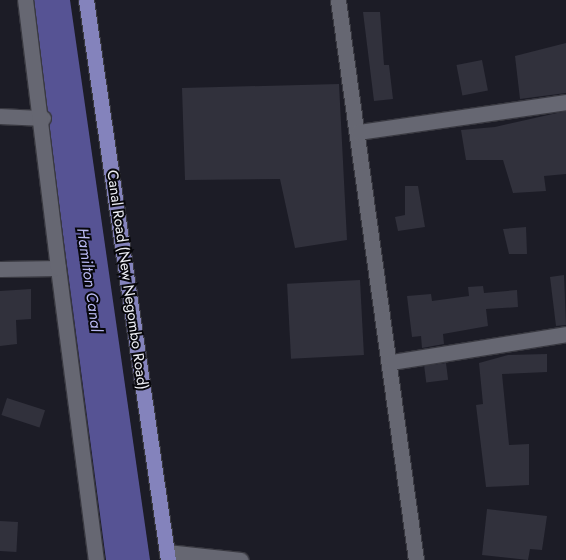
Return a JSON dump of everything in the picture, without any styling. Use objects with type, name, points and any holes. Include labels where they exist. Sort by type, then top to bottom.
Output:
[{"type":"main road","name":"Canal Road (New Negombo Road)","points":[[86,0],[167,556]]},
{"type":"street","points":[[24,0],[43,118],[58,268],[96,560]]},
{"type":"street","points":[[338,0],[392,362],[416,560]]},
{"type":"street","points":[[358,132],[566,102]]},
{"type":"street","points":[[0,116],[43,118]]},
{"type":"street","points":[[0,269],[58,268]]},
{"type":"street","points":[[392,362],[566,334]]},
{"type":"street","points":[[167,556],[241,560]]},
{"type":"water","name":"Hamilton Canal","points":[[32,0],[70,0],[150,560],[106,560]]},
{"type":"building","points":[[363,12],[380,12],[384,65],[389,65],[393,99],[374,101]]},
{"type":"building","points":[[566,43],[566,93],[520,99],[515,56]]},
{"type":"building","points":[[482,60],[488,90],[462,95],[456,65]]},
{"type":"building","points":[[339,84],[347,240],[295,248],[280,179],[185,180],[182,88]]},
{"type":"building","points":[[566,111],[566,174],[544,176],[546,191],[513,193],[503,160],[466,160],[461,130],[495,127]]},
{"type":"building","points":[[405,186],[418,186],[425,227],[398,231],[395,217],[405,215]]},
{"type":"building","points":[[526,227],[527,254],[509,254],[503,229]]},
{"type":"building","points":[[564,275],[566,325],[556,326],[550,277]]},
{"type":"building","points":[[360,280],[364,355],[291,359],[287,284]]},
{"type":"building","points":[[483,286],[484,293],[517,290],[518,307],[486,309],[488,326],[443,334],[444,344],[422,348],[421,336],[412,337],[407,296],[431,294],[432,301],[469,296],[468,287]]},
{"type":"building","points":[[31,289],[31,319],[16,320],[17,344],[0,346],[0,291]]},
{"type":"building","points":[[547,354],[547,372],[502,374],[509,445],[529,444],[529,485],[486,487],[476,405],[483,404],[479,363],[508,355]]},
{"type":"building","points":[[446,363],[448,380],[426,383],[424,366]]},
{"type":"building","points":[[7,398],[45,410],[39,427],[1,415]]},
{"type":"building","points":[[487,509],[547,516],[542,550],[530,549],[528,560],[482,555]]},
{"type":"building","points":[[0,521],[18,522],[16,552],[0,551]]}]
